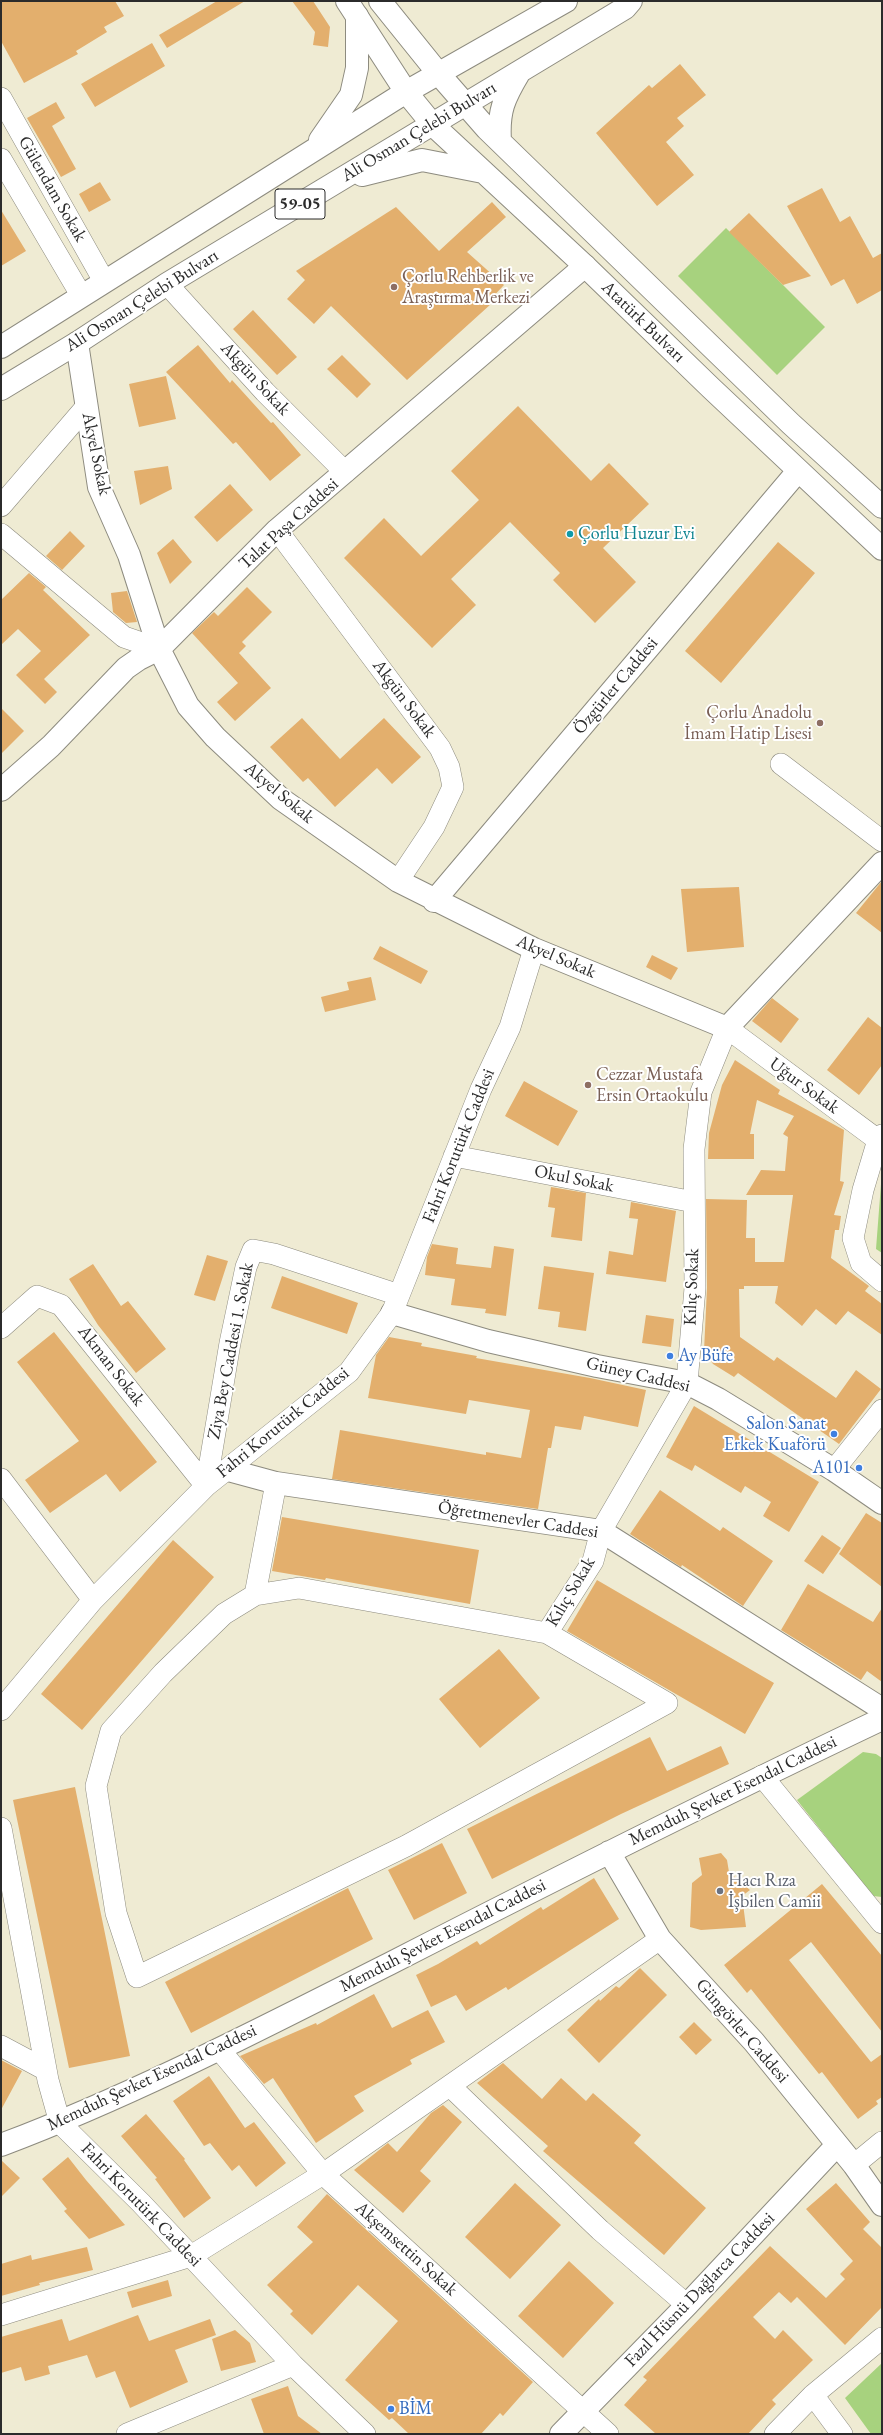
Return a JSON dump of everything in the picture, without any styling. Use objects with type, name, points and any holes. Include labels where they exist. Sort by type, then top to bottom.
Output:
[{"type":"street","name":"Atatürk Bulvarı","points":[[380,1],[463,104],[791,424],[882,507]]},
{"type":"street","name":"Ali Osman Çelebi Bulvarı","points":[[1,347],[104,280],[406,92],[558,3]]},
{"type":"street","name":"Ali Osman Çelebi Bulvarı","points":[[1,389],[77,343],[167,284],[433,125],[463,104],[632,3]]},
{"type":"street","name":"Atatürk Bulvarı","points":[[352,9],[406,92],[433,125],[586,266],[798,471],[882,549]]},
{"type":"street","points":[[311,152],[336,121],[351,95],[357,68],[352,9]]},
{"type":"street","points":[[500,141],[498,119],[504,99],[520,70]]},
{"type":"street","name":"Gülendam Sokak","points":[[4,111],[104,280]]},
{"type":"street","name":"Gülendam Sokak","points":[[1,159],[81,295]]},
{"type":"street","points":[[340,180],[422,160],[484,172]]},
{"type":"street","name":"Talat Paşa Caddesi","points":[[1,790],[51,746],[126,668],[139,659],[159,649],[277,530],[586,266]]},
{"type":"street","name":"Akgün Sokak","points":[[167,284],[265,392],[345,472]]},
{"type":"street","name":"Akyel Sokak","points":[[77,343],[99,487],[129,555],[159,649],[188,706],[215,737],[281,799],[398,881],[434,901],[534,949],[727,1028]]},
{"type":"street","points":[[1,506],[86,406]]},
{"type":"street","name":"Özgürler Caddesi","points":[[434,901],[798,471]]},
{"type":"street","name":"Akgün Sokak","points":[[277,530],[440,748],[448,767],[453,787],[434,827],[398,881]]},
{"type":"street","points":[[1,534],[124,637],[159,649]]},
{"type":"street","points":[[781,764],[882,841]]},
{"type":"street","points":[[727,1028],[882,863]]},
{"type":"street","name":"Fahri Korutürk Caddesi","points":[[1,1710],[93,1600],[206,1486],[228,1470],[349,1372],[396,1304],[481,1089],[510,1027],[534,949]]},
{"type":"street","name":"Uğur Sokak","points":[[727,1028],[881,1139]]},
{"type":"street","name":"Kılıç Sokak","points":[[547,1633],[593,1561],[601,1531],[687,1383],[695,1288],[694,1149],[701,1092],[727,1028]]},
{"type":"street","points":[[881,1139],[863,1190],[853,1238],[861,1263],[882,1281]]},
{"type":"street","name":"Okul Sokak","points":[[454,1156],[694,1202]]},
{"type":"street","name":"Ziya Bey Caddesi 1. Sokak","points":[[206,1486],[230,1343],[246,1267],[253,1250],[274,1254],[396,1304]]},
{"type":"street","name":"Akman Sokak","points":[[1,1328],[38,1296],[62,1305],[206,1486]]},
{"type":"street","name":"Güney Caddesi","points":[[396,1304],[488,1341],[597,1366],[687,1383],[718,1399],[834,1470],[882,1503]]},
{"type":"street","points":[[834,1470],[882,1410]]},
{"type":"street","name":"Öğretmenevler Caddesi","points":[[228,1470],[276,1483],[601,1531],[882,1709]]},
{"type":"street","points":[[1,1479],[93,1600]]},
{"type":"street","points":[[255,1595],[276,1483]]},
{"type":"street","points":[[299,1588],[547,1633],[667,1703],[406,1846],[137,1977],[116,1914],[96,1786],[111,1731],[162,1673],[224,1614],[255,1595],[299,1588]]},
{"type":"street","name":"Memduh Şevket Esendal Caddesi","points":[[1,2145],[60,2123],[219,2049],[609,1852],[762,1776],[882,1719]]},
{"type":"street","points":[[762,1776],[882,1922]]},
{"type":"street","name":"Fahri Korutürk Caddesi","points":[[1,1828],[5,1879],[46,2070],[60,2123],[191,2256],[294,2365],[365,2434]]},
{"type":"street","name":"Güngörler Caddesi","points":[[609,1852],[660,1939],[754,2042],[854,2166],[882,2205]]},
{"type":"street","points":[[1,2316],[191,2256],[323,2174],[660,1939]]},
{"type":"street","points":[[1,2046],[46,2070]]},
{"type":"street","name":"Akşemsettin Sokak","points":[[219,2049],[323,2174],[584,2410],[608,2434]]},
{"type":"street","points":[[450,2086],[600,2230],[686,2306]]},
{"type":"street","points":[[854,2166],[882,2142]]},
{"type":"street","name":"Fazıl Hüsnü Dağlarca Caddesi","points":[[561,2434],[686,2306],[837,2145]]},
{"type":"street","points":[[774,2434],[813,2395],[882,2338]]},
{"type":"street","points":[[127,2434],[294,2365]]},
{"type":"street","points":[[813,2395],[842,2434]]},
{"type":"green space","points":[[726,228],[825,327],[777,375],[678,276]]},
{"type":"green space","points":[[882,1171],[882,1253],[876,1249]]},
{"type":"green space","points":[[863,1752],[876,1754],[882,1758],[882,1897],[873,1896],[797,1800]]},
{"type":"green space","points":[[882,2363],[882,2434],[871,2434],[845,2398]]},
{"type":"building","points":[[1,1],[115,1],[124,16],[104,27],[107,32],[76,51],[78,54],[24,83],[1,41]]},
{"type":"building","points":[[217,1],[245,1],[167,48],[159,35]]},
{"type":"building","points":[[292,1],[313,1],[330,27],[328,47],[313,45],[315,32]]},
{"type":"building","points":[[152,43],[165,66],[95,107],[81,84]]},
{"type":"building","points":[[680,64],[706,95],[677,118],[684,126],[666,142],[694,175],[657,206],[596,133],[649,85],[652,88]]},
{"type":"building","points":[[56,102],[65,118],[52,126],[76,169],[61,177],[27,118]]},
{"type":"building","points":[[100,182],[111,200],[89,212],[79,194]]},
{"type":"building","points":[[822,188],[840,222],[850,216],[873,258],[882,253],[882,290],[857,304],[844,279],[831,286],[787,206]]},
{"type":"building","name":"Çorlu Rehberlik ve Araştırma Merkezi","points":[[492,202],[506,217],[467,252],[504,285],[489,301],[491,304],[407,380],[331,306],[314,324],[287,299],[305,280],[296,271],[396,207],[439,251]]},
{"type":"building","points":[[1,210],[26,251],[1,266]]},
{"type":"building","points":[[749,213],[811,276],[783,285],[729,232]]},
{"type":"building","points":[[253,310],[297,357],[277,375],[233,329]]},
{"type":"building","points":[[198,345],[230,383],[232,380],[271,423],[273,422],[301,455],[270,481],[236,442],[233,444],[166,372]]},
{"type":"building","points":[[342,355],[371,384],[357,398],[327,369]]},
{"type":"building","points":[[166,376],[176,419],[139,427],[129,384]]},
{"type":"building","name":"Çorlu Huzur Evi","points":[[518,406],[591,481],[609,463],[649,504],[603,548],[636,582],[595,623],[553,580],[560,573],[510,522],[451,579],[476,605],[432,648],[344,558],[384,518],[421,556],[479,500],[451,471]]},
{"type":"building","points":[[168,466],[172,489],[140,505],[134,471]]},
{"type":"building","points":[[230,484],[253,510],[217,542],[194,517]]},
{"type":"building","points":[[70,531],[85,546],[62,570],[46,556]]},
{"type":"building","points":[[173,539],[192,562],[170,584],[157,553]]},
{"type":"building","points":[[778,542],[815,573],[721,683],[685,651]]},
{"type":"building","points":[[29,573],[46,587],[43,590],[90,635],[44,679],[57,692],[45,704],[16,675],[41,651],[18,629],[1,645],[1,600]]},
{"type":"building","points":[[247,587],[272,612],[242,642],[246,646],[239,653],[271,688],[235,721],[217,702],[238,683],[192,633],[214,612],[218,616]]},
{"type":"building","points":[[127,591],[137,622],[126,623],[113,612],[111,593]]},
{"type":"building","points":[[1,708],[24,731],[1,754]]},
{"type":"building","points":[[302,718],[340,759],[384,718],[421,757],[392,784],[377,768],[335,807],[308,778],[303,782],[270,747]]},
{"type":"building","points":[[882,881],[882,933],[856,913]]},
{"type":"building","points":[[739,887],[744,947],[687,952],[681,889]]},
{"type":"building","points":[[380,946],[428,971],[421,984],[373,959]]},
{"type":"building","points":[[652,955],[678,968],[671,980],[646,967]]},
{"type":"building","points":[[371,977],[376,1000],[325,1012],[321,997],[349,990],[347,982]]},
{"type":"building","points":[[772,998],[799,1019],[781,1043],[752,1021]]},
{"type":"building","points":[[868,1017],[882,1028],[882,1065],[859,1095],[827,1070]]},
{"type":"building","points":[[735,1060],[780,1090],[778,1094],[844,1130],[840,1181],[844,1182],[834,1215],[841,1216],[839,1230],[835,1230],[831,1258],[869,1286],[865,1291],[882,1304],[882,1335],[848,1311],[836,1325],[816,1309],[802,1326],[775,1303],[778,1286],[744,1286],[744,1289],[739,1289],[740,1337],[774,1361],[777,1357],[836,1398],[856,1370],[881,1389],[839,1444],[738,1373],[734,1377],[713,1364],[704,1351],[707,1288],[706,1199],[747,1200],[746,1238],[755,1238],[755,1262],[784,1262],[793,1195],[746,1195],[761,1170],[785,1171],[788,1137],[783,1134],[794,1116],[757,1100],[750,1134],[754,1134],[754,1159],[708,1159],[709,1133],[722,1085]]},
{"type":"building","points":[[524,1081],[578,1111],[558,1146],[505,1116]]},
{"type":"building","points":[[551,1187],[586,1193],[582,1241],[551,1237],[555,1208],[548,1207]]},
{"type":"building","points":[[631,1202],[676,1211],[666,1282],[606,1274],[609,1251],[633,1255],[638,1219],[629,1218]]},
{"type":"building","points":[[432,1244],[458,1248],[456,1264],[491,1268],[494,1246],[514,1249],[506,1316],[485,1313],[486,1309],[451,1305],[455,1279],[425,1275],[427,1257]]},
{"type":"building","points":[[207,1255],[228,1261],[215,1301],[194,1295]]},
{"type":"building","points":[[93,1264],[121,1306],[128,1301],[166,1349],[136,1373],[98,1325],[69,1279]]},
{"type":"building","points":[[544,1266],[594,1273],[586,1331],[558,1327],[560,1312],[538,1309]]},
{"type":"building","points":[[282,1276],[358,1303],[347,1334],[271,1308]]},
{"type":"building","points":[[646,1315],[674,1319],[671,1347],[642,1343]]},
{"type":"building","points":[[54,1332],[157,1462],[120,1492],[106,1474],[50,1513],[25,1480],[79,1441],[17,1362]]},
{"type":"building","points":[[389,1337],[422,1343],[421,1346],[477,1356],[476,1358],[590,1378],[646,1390],[638,1427],[584,1416],[581,1430],[555,1426],[551,1448],[548,1448],[538,1509],[332,1479],[340,1430],[486,1455],[486,1452],[521,1458],[530,1410],[469,1400],[466,1414],[368,1398],[376,1355]]},
{"type":"building","points":[[694,1406],[819,1482],[789,1532],[763,1516],[771,1502],[745,1486],[741,1493],[695,1465],[692,1471],[666,1457]]},
{"type":"building","points":[[660,1490],[720,1531],[723,1527],[773,1561],[743,1606],[682,1565],[681,1567],[630,1534]]},
{"type":"building","points":[[866,1513],[882,1523],[882,1587],[839,1554]]},
{"type":"building","points":[[282,1517],[479,1550],[470,1604],[326,1578],[325,1580],[272,1571]]},
{"type":"building","points":[[822,1535],[841,1548],[823,1574],[804,1561]]},
{"type":"building","points":[[173,1540],[214,1577],[82,1730],[41,1694]]},
{"type":"building","points":[[597,1580],[774,1683],[745,1734],[567,1631]]},
{"type":"building","points":[[808,1584],[873,1622],[882,1608],[882,1682],[867,1671],[861,1680],[781,1630]]},
{"type":"building","points":[[499,1649],[540,1698],[480,1748],[439,1699]]},
{"type":"building","points":[[650,1737],[667,1771],[721,1746],[729,1764],[621,1814],[492,1879],[467,1829]]},
{"type":"building","points":[[75,1787],[130,2056],[69,2068],[13,1800]]},
{"type":"building","points":[[442,1843],[467,1893],[414,1920],[388,1870]]},
{"type":"building","name":"Hacı Rıza İşbilen Camii","points":[[721,1853],[727,1860],[729,1872],[750,1890],[742,1896],[746,1927],[701,1930],[690,1927],[692,1883],[702,1875],[699,1858]]},
{"type":"building","points":[[594,1878],[619,1919],[508,1990],[506,1987],[466,2011],[456,1995],[431,2007],[416,1975],[477,1941],[480,1945],[541,1907],[543,1910]]},
{"type":"building","points":[[822,1884],[882,1956],[882,2032],[811,1942],[789,1960],[871,2062],[882,2054],[882,2097],[876,2101],[878,2104],[858,2119],[822,2072],[819,2074],[751,1989],[747,1993],[724,1965]]},
{"type":"building","points":[[348,1888],[373,1939],[191,2033],[165,1982]]},
{"type":"building","points":[[640,1968],[667,1995],[599,2063],[567,2030],[599,1999],[600,2001],[616,1986],[619,1988]]},
{"type":"building","points":[[374,1994],[392,2028],[428,2010],[445,2042],[410,2060],[412,2064],[354,2096],[364,2111],[316,2143],[273,2078],[264,2084],[240,2056],[316,2023],[317,2025]]},
{"type":"building","points":[[694,2022],[712,2040],[696,2055],[679,2037]]},
{"type":"building","points":[[1,2060],[22,2071],[1,2110]]},
{"type":"building","points":[[503,2063],[542,2099],[561,2078],[586,2101],[593,2093],[641,2135],[634,2143],[706,2208],[664,2255],[543,2151],[548,2146],[477,2083]]},
{"type":"building","points":[[209,2076],[245,2128],[254,2122],[286,2163],[256,2187],[239,2165],[232,2171],[210,2143],[204,2146],[173,2101]]},
{"type":"building","points":[[443,2105],[462,2122],[420,2171],[431,2181],[403,2213],[354,2170],[388,2143],[397,2152],[431,2113]]},
{"type":"building","points":[[146,2114],[185,2159],[184,2160],[211,2198],[184,2218],[155,2179],[157,2178],[121,2136]]},
{"type":"building","points":[[68,2157],[125,2225],[89,2239],[64,2211],[67,2209],[42,2179]]},
{"type":"building","points":[[1,2160],[20,2178],[1,2197]]},
{"type":"building","points":[[515,2183],[561,2225],[510,2279],[465,2237]]},
{"type":"building","points":[[836,2183],[870,2222],[863,2229],[882,2248],[882,2307],[845,2345],[797,2297],[791,2303],[779,2292],[753,2317],[775,2339],[783,2330],[813,2360],[772,2400],[776,2404],[748,2434],[656,2434],[624,2405],[647,2380],[643,2377],[770,2246],[826,2298],[845,2279],[840,2274],[853,2261],[806,2209]]},
{"type":"building","points":[[327,2194],[533,2382],[503,2416],[500,2413],[481,2434],[409,2434],[392,2418],[389,2420],[345,2380],[398,2321],[358,2285],[312,2335],[290,2314],[293,2311],[267,2285],[313,2242],[297,2227]]},
{"type":"building","points":[[87,2247],[93,2270],[39,2283],[40,2285],[1,2296],[1,2264],[31,2255],[32,2260]]},
{"type":"building","points":[[569,2261],[614,2303],[563,2358],[518,2316]]},
{"type":"building","points":[[168,2280],[172,2296],[132,2308],[127,2292]]},
{"type":"building","points":[[138,2315],[149,2341],[210,2319],[216,2335],[175,2350],[188,2382],[130,2408],[115,2371],[96,2378],[87,2355],[48,2366],[50,2374],[25,2381],[21,2367],[1,2373],[1,2337],[62,2319],[69,2341]]},
{"type":"building","points":[[235,2330],[250,2343],[256,2362],[221,2371],[212,2339]]},
{"type":"building","points":[[288,2386],[298,2416],[322,2434],[264,2434],[251,2399]]},
{"type":"place","name":"Çorlu Rehberlik ve Araştırma Merkezi","points":[[394,287]]},
{"type":"place","name":"Çorlu Huzur Evi","points":[[570,534]]},
{"type":"place","name":"Çorlu Anadolu İmam Hatip Lisesi","points":[[820,723]]},
{"type":"place","name":"Cezzar Mustafa Ersin Ortaokulu","points":[[588,1085]]},
{"type":"place","name":"Ay Büfe","points":[[670,1356]]},
{"type":"place","name":"Salon Sanat Erkek Kuaförü","points":[[834,1434]]},
{"type":"place","name":"A101","points":[[859,1468]]},
{"type":"place","name":"Hacı Rıza İşbilen Camii","points":[[720,1891]]},
{"type":"place","name":"BİM","points":[[391,2409]]}]
